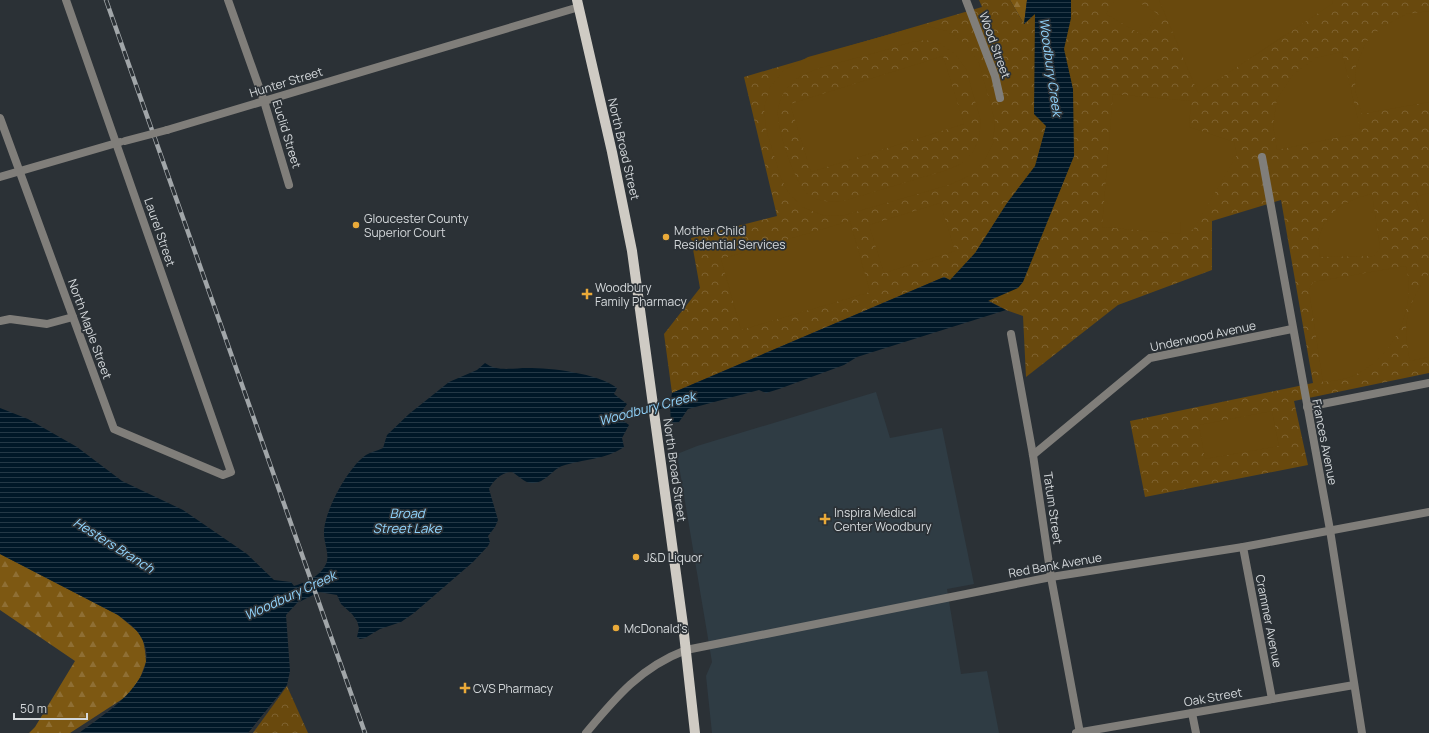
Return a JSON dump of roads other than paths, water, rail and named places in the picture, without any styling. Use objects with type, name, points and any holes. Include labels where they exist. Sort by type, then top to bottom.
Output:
[{"type":"main road","name":"North Broad Street","points":[[578,4],[628,224],[658,433],[686,650],[695,733]]},
{"type":"street","name":"Laurel Street","points":[[66,0],[231,472]]},
{"type":"street","name":"Euclid Street","points":[[228,0],[264,101],[289,184]]},
{"type":"street","name":"Wood Street","points":[[966,0],[995,76],[1000,98]]},
{"type":"street","name":"Hunter Street","points":[[0,177],[116,142],[167,130],[264,101],[578,4]]},
{"type":"street","name":"North Maple Street","points":[[0,118],[114,429],[223,475],[231,472]]},
{"type":"street","name":"Frances Avenue","points":[[1262,157],[1292,329],[1330,530],[1362,733]]},
{"type":"street","points":[[0,321],[10,319],[47,324],[73,317]]},
{"type":"street","name":"Underwood Avenue","points":[[1033,455],[1150,358],[1292,329]]},
{"type":"street","name":"Tatum Street","points":[[1011,334],[1033,455],[1051,577],[1078,733]]},
{"type":"street","points":[[1307,407],[1429,383]]},
{"type":"street","name":"Red Bank Avenue","points":[[586,733],[633,681],[665,659],[686,650],[1051,577],[1243,546],[1429,512]]},
{"type":"street","name":"Crammer Avenue","points":[[1243,546],[1272,699]]},
{"type":"street","name":"Oak Street","points":[[1078,733],[1354,685]]},
{"type":"street","points":[[1192,713],[1196,733]]},
{"type":"water","points":[[1027,0],[1071,0],[1071,18],[1064,49],[1073,89],[1074,156],[1023,282],[1018,288],[988,301],[1006,310],[857,357],[844,365],[779,389],[766,393],[759,390],[688,409],[679,422],[671,423],[670,405],[672,393],[944,277],[950,280],[975,253],[1007,203],[1035,166],[1046,126],[1034,114],[1035,14],[1024,24]]},
{"type":"water","points":[[485,363],[500,369],[537,368],[574,372],[598,379],[617,388],[614,394],[627,404],[618,417],[629,425],[622,438],[624,447],[602,457],[562,466],[545,479],[537,482],[527,482],[512,472],[508,472],[498,478],[489,489],[498,520],[488,536],[490,542],[488,546],[473,562],[414,613],[401,622],[380,629],[365,638],[360,639],[357,637],[359,628],[357,621],[341,604],[337,595],[319,592],[297,603],[286,615],[290,671],[287,685],[248,733],[79,733],[103,716],[128,694],[138,681],[145,667],[146,653],[142,639],[137,632],[118,615],[0,554],[0,408],[28,419],[77,447],[122,481],[183,510],[247,554],[274,580],[291,582],[294,586],[308,581],[316,576],[326,564],[327,553],[324,534],[328,514],[338,491],[352,469],[366,455],[383,448],[387,435],[409,414],[449,382],[477,370]]},
{"type":"waterway","name":"Woodbury Creek","points":[[614,418],[670,405]]},
{"type":"railway","points":[[106,0],[365,733]]},
{"type":"place","name":"Gloucester County Superior Court","points":[[356,225]]},
{"type":"place","name":"Mother Child Residential Services","points":[[666,237]]},
{"type":"place","name":"Woodbury Family Pharmacy","points":[[587,294]]},
{"type":"place","name":"Inspira Medical Center Woodbury","points":[[825,519]]},
{"type":"place","name":"J&D Liquor","points":[[636,557]]},
{"type":"place","name":"McDonald's","points":[[616,628]]},
{"type":"place","name":"CVS Pharmacy","points":[[465,688]]},
{"type":"water label","name":"Broad Street Lake","points":[[407,520]]},
{"type":"water label","name":"Hesters Branch","points":[[114,545]]}]
